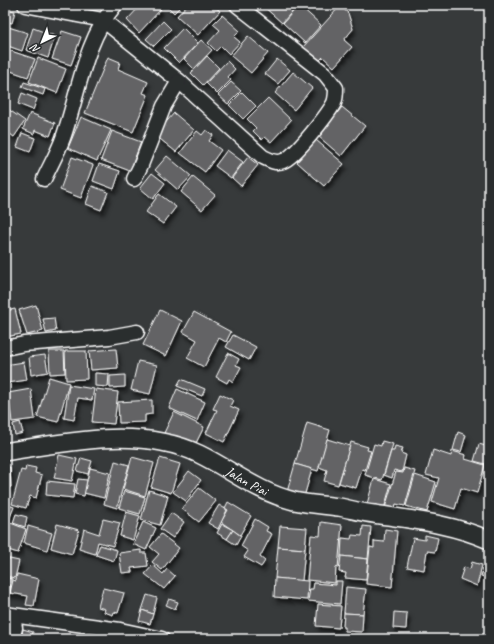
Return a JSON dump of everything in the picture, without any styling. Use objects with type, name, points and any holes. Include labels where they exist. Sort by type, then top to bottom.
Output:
[{"type":"street","points":[[25,5],[103,20],[179,81],[263,157],[273,162],[283,161],[290,156],[312,133],[333,104],[336,96],[336,88],[325,74],[237,5]]},
{"type":"street","points":[[44,179],[63,137],[79,81],[103,20],[115,5]]},
{"type":"street","points":[[134,179],[164,106],[179,81]]},
{"type":"street","points":[[5,348],[24,344],[109,337],[137,332]]},
{"type":"street","name":"Jalan Piai","points":[[5,452],[64,442],[146,439],[176,445],[198,454],[245,482],[270,494],[294,501],[431,522],[466,530],[489,540]]},
{"type":"street","points":[[12,639],[14,628],[9,615],[120,630],[162,639]]},
{"type":"building","points":[[141,5],[157,5],[161,9],[139,33],[127,20]]},
{"type":"building","points":[[166,5],[182,5],[174,13]]},
{"type":"building","points":[[187,5],[213,5],[220,11],[198,35],[177,16]]},
{"type":"building","points":[[262,5],[298,5],[282,23]]},
{"type":"building","points":[[299,5],[321,25],[305,43],[283,23]]},
{"type":"building","points":[[340,6],[348,13],[353,29],[344,40],[352,47],[334,67],[323,57],[319,61],[303,47]]},
{"type":"building","points":[[5,9],[15,11],[12,23],[5,21]]},
{"type":"building","points":[[222,15],[240,31],[234,37],[240,42],[229,54],[221,46],[216,51],[208,43],[220,30],[213,24]]},
{"type":"building","points":[[163,21],[171,29],[154,46],[146,39]]},
{"type":"building","points":[[5,26],[28,33],[22,51],[5,45]]},
{"type":"building","points":[[33,28],[55,36],[48,58],[26,50]]},
{"type":"building","points":[[183,28],[198,43],[179,63],[164,48]]},
{"type":"building","points":[[62,31],[81,37],[71,65],[52,59]]},
{"type":"building","points":[[248,36],[268,53],[251,73],[231,56]]},
{"type":"building","points":[[201,40],[212,50],[194,69],[184,59]]},
{"type":"building","points":[[5,49],[35,59],[28,77],[5,69]]},
{"type":"building","points":[[207,56],[219,68],[203,85],[191,73]]},
{"type":"building","points":[[108,57],[120,62],[118,69],[148,82],[143,93],[148,95],[133,132],[85,113]]},
{"type":"building","points":[[38,58],[66,69],[57,93],[29,82]]},
{"type":"building","points":[[277,59],[290,70],[278,84],[265,74]]},
{"type":"building","points":[[227,61],[235,69],[228,77],[231,80],[217,94],[206,83]]},
{"type":"building","points":[[293,72],[312,88],[294,110],[275,93]]},
{"type":"building","points":[[24,82],[45,89],[43,95],[22,87]]},
{"type":"building","points":[[231,82],[241,91],[228,104],[218,95]]},
{"type":"building","points":[[242,92],[256,106],[243,119],[229,105]]},
{"type":"building","points":[[22,93],[37,99],[33,110],[18,104]]},
{"type":"building","points":[[268,98],[291,120],[271,142],[265,137],[262,140],[253,131],[256,128],[247,119]]},
{"type":"building","points":[[5,107],[25,121],[14,137],[5,130]]},
{"type":"building","points":[[342,107],[365,126],[341,156],[318,136]]},
{"type":"building","points":[[30,113],[55,123],[50,136],[35,130],[34,134],[23,129]]},
{"type":"building","points":[[174,113],[194,130],[176,152],[155,135]]},
{"type":"building","points":[[81,117],[111,130],[97,161],[68,148]]},
{"type":"building","points":[[206,130],[213,135],[209,141],[221,150],[205,172],[180,153],[197,131],[202,135]]},
{"type":"building","points":[[112,131],[141,142],[130,171],[101,160]]},
{"type":"building","points":[[22,133],[35,138],[30,152],[17,147]]},
{"type":"building","points":[[316,140],[344,164],[324,186],[297,162]]},
{"type":"building","points":[[227,150],[243,162],[231,178],[215,166]]},
{"type":"building","points":[[167,156],[191,176],[178,190],[155,170]]},
{"type":"building","points":[[72,157],[93,165],[81,198],[60,190]]},
{"type":"building","points":[[248,157],[258,165],[241,186],[232,178]]},
{"type":"building","points":[[99,164],[120,171],[114,189],[93,181]]},
{"type":"building","points":[[152,173],[165,183],[153,199],[140,188]]},
{"type":"building","points":[[193,177],[215,195],[202,210],[181,192]]},
{"type":"building","points":[[92,186],[108,192],[101,210],[86,204]]},
{"type":"building","points":[[159,194],[176,207],[163,224],[146,212]]},
{"type":"building","points":[[36,305],[43,331],[27,335],[19,310]]},
{"type":"building","points":[[15,309],[21,334],[5,337],[5,311]]},
{"type":"building","points":[[160,310],[182,321],[166,356],[143,345]]},
{"type":"building","points":[[194,312],[231,332],[226,342],[219,338],[204,367],[187,358],[197,340],[183,332]]},
{"type":"building","points":[[54,318],[56,331],[46,333],[43,319]]},
{"type":"building","points":[[233,335],[256,347],[249,360],[226,347]]},
{"type":"building","points":[[116,349],[118,368],[91,370],[89,351]]},
{"type":"building","points":[[49,351],[64,351],[65,373],[50,374]]},
{"type":"building","points":[[65,351],[86,351],[87,379],[66,380]]},
{"type":"building","points":[[228,353],[239,359],[236,365],[241,367],[233,382],[229,379],[227,383],[216,377]]},
{"type":"building","points":[[45,355],[48,372],[31,375],[29,357]]},
{"type":"building","points":[[138,361],[157,365],[150,394],[131,390]]},
{"type":"building","points":[[24,362],[27,380],[8,383],[5,365]]},
{"type":"building","points":[[95,373],[109,374],[108,387],[95,386]]},
{"type":"building","points":[[125,375],[125,387],[110,388],[110,376]]},
{"type":"building","points":[[49,377],[69,383],[58,422],[37,417]]},
{"type":"building","points":[[181,379],[205,389],[202,396],[177,386]]},
{"type":"building","points":[[69,385],[94,389],[92,400],[78,398],[74,420],[64,418]]},
{"type":"building","points":[[31,389],[35,419],[12,422],[8,393]]},
{"type":"building","points":[[96,389],[118,392],[114,424],[92,422]]},
{"type":"building","points":[[177,389],[205,402],[197,421],[169,408]]},
{"type":"building","points":[[5,392],[10,423],[5,424]]},
{"type":"building","points":[[220,394],[233,400],[230,406],[239,410],[224,442],[206,433],[217,410],[213,409]]},
{"type":"building","points":[[152,400],[152,414],[145,415],[145,422],[119,423],[118,402]]},
{"type":"building","points":[[174,412],[204,427],[194,447],[164,433]]},
{"type":"building","points":[[20,422],[23,433],[15,435],[13,424]]},
{"type":"building","points":[[307,423],[330,430],[318,471],[295,464]]},
{"type":"building","points":[[458,432],[466,435],[461,452],[453,450]]},
{"type":"building","points":[[327,439],[350,446],[338,485],[324,481],[327,470],[319,467]]},
{"type":"building","points":[[382,441],[393,444],[382,480],[365,475],[374,444],[381,446]]},
{"type":"building","points":[[351,442],[368,447],[367,450],[371,451],[365,470],[362,469],[356,488],[339,483]]},
{"type":"building","points":[[479,444],[489,447],[489,465],[474,461]]},
{"type":"building","points":[[395,446],[403,448],[401,453],[406,455],[402,472],[394,470],[392,478],[384,475],[391,451],[394,451]]},
{"type":"building","points":[[433,450],[451,456],[452,451],[466,455],[465,459],[485,465],[477,493],[461,488],[455,509],[432,502],[439,478],[426,475]]},
{"type":"building","points":[[59,455],[77,459],[72,481],[54,478]]},
{"type":"building","points":[[132,457],[154,463],[145,496],[123,489]]},
{"type":"building","points":[[81,458],[92,461],[88,474],[77,471]]},
{"type":"building","points":[[160,458],[180,464],[171,493],[151,487]]},
{"type":"building","points":[[115,461],[129,465],[117,508],[104,504]]},
{"type":"building","points":[[295,464],[312,469],[304,497],[287,492]]},
{"type":"building","points":[[26,466],[36,468],[35,473],[42,475],[36,498],[30,496],[26,508],[12,504],[21,470],[25,471]]},
{"type":"building","points":[[10,467],[11,487],[5,488],[5,468]]},
{"type":"building","points":[[90,468],[110,473],[104,498],[84,493]]},
{"type":"building","points":[[404,468],[415,471],[405,506],[396,504],[393,514],[384,511],[396,472],[403,473]]},
{"type":"building","points":[[189,471],[201,480],[186,501],[173,492]]},
{"type":"building","points":[[415,475],[436,482],[427,512],[406,506]]},
{"type":"building","points":[[78,479],[87,480],[84,496],[75,494]]},
{"type":"building","points":[[374,479],[391,484],[384,509],[367,504]]},
{"type":"building","points":[[47,481],[75,484],[73,498],[46,495]]},
{"type":"building","points":[[199,488],[216,501],[199,522],[182,509]]},
{"type":"building","points":[[149,490],[168,496],[160,525],[141,520]]},
{"type":"building","points":[[124,491],[145,497],[140,514],[119,508]]},
{"type":"building","points":[[228,502],[251,516],[240,535],[221,522],[228,510],[225,508]]},
{"type":"building","points":[[5,504],[14,507],[8,522],[26,529],[18,553],[5,549]]},
{"type":"building","points":[[219,505],[227,510],[218,529],[208,523]]},
{"type":"building","points":[[126,512],[140,516],[133,540],[120,536]]},
{"type":"building","points":[[171,513],[184,522],[173,538],[160,529]]},
{"type":"building","points":[[16,514],[27,517],[25,527],[13,523]]},
{"type":"building","points":[[103,519],[120,523],[113,546],[98,542],[95,554],[79,549],[84,529],[99,534]]},
{"type":"building","points":[[255,519],[268,527],[266,531],[272,534],[260,557],[265,561],[261,567],[244,557],[248,551],[241,546]]},
{"type":"building","points":[[143,522],[156,528],[146,550],[133,544]]},
{"type":"building","points":[[321,522],[342,525],[335,583],[307,580],[311,535],[320,536]]},
{"type":"building","points":[[57,524],[79,530],[72,554],[51,548]]},
{"type":"building","points":[[222,524],[233,530],[227,539],[217,533]]},
{"type":"building","points":[[28,526],[52,533],[47,550],[24,543]]},
{"type":"building","points":[[280,526],[307,528],[305,549],[278,547]]},
{"type":"building","points":[[363,526],[371,527],[368,559],[341,556],[342,538],[351,539],[352,535],[362,536]]},
{"type":"building","points":[[385,529],[397,531],[392,587],[366,584],[370,547],[374,548],[374,541],[384,542]]},
{"type":"building","points":[[233,530],[241,536],[236,545],[227,539]]},
{"type":"building","points":[[161,534],[179,548],[162,570],[152,562],[159,554],[150,547]]},
{"type":"building","points":[[425,535],[438,538],[435,552],[427,551],[424,570],[407,567],[413,538],[425,540]]},
{"type":"building","points":[[100,545],[117,550],[114,561],[96,555]]},
{"type":"building","points":[[278,547],[305,549],[302,581],[275,578]]},
{"type":"building","points":[[141,550],[141,553],[146,553],[148,566],[131,568],[132,572],[122,573],[119,553]]},
{"type":"building","points":[[341,556],[368,559],[366,580],[345,578],[346,573],[339,572]]},
{"type":"building","points":[[489,556],[489,578],[481,576]]},
{"type":"building","points":[[5,558],[19,561],[15,578],[5,576]]},
{"type":"building","points":[[472,562],[482,565],[477,586],[460,579],[464,567],[470,569]]},
{"type":"building","points":[[153,565],[163,574],[167,569],[175,576],[164,589],[145,574]]},
{"type":"building","points":[[17,574],[39,579],[34,606],[26,605],[28,596],[10,593],[13,580],[16,581]]},
{"type":"building","points":[[5,578],[12,579],[9,594],[5,593]]},
{"type":"building","points":[[275,578],[308,581],[307,600],[274,597]]},
{"type":"building","points":[[336,581],[342,581],[340,604],[308,601],[310,589],[313,589],[314,583],[336,585]]},
{"type":"building","points":[[346,587],[366,589],[363,614],[344,613]]},
{"type":"building","points":[[103,588],[124,593],[118,613],[114,612],[113,615],[104,612],[105,609],[98,607]]},
{"type":"building","points":[[147,595],[157,598],[153,614],[142,610]]},
{"type":"building","points":[[169,599],[178,602],[175,609],[166,605]]},
{"type":"building","points":[[318,604],[341,606],[339,628],[316,626]]},
{"type":"building","points":[[142,610],[153,614],[150,624],[139,621]]},
{"type":"building","points":[[394,612],[407,613],[406,629],[393,628]]},
{"type":"building","points":[[344,613],[363,614],[362,632],[345,631],[345,627],[343,627]]},
{"type":"building","points":[[23,629],[33,632],[32,639],[21,638]]}]
